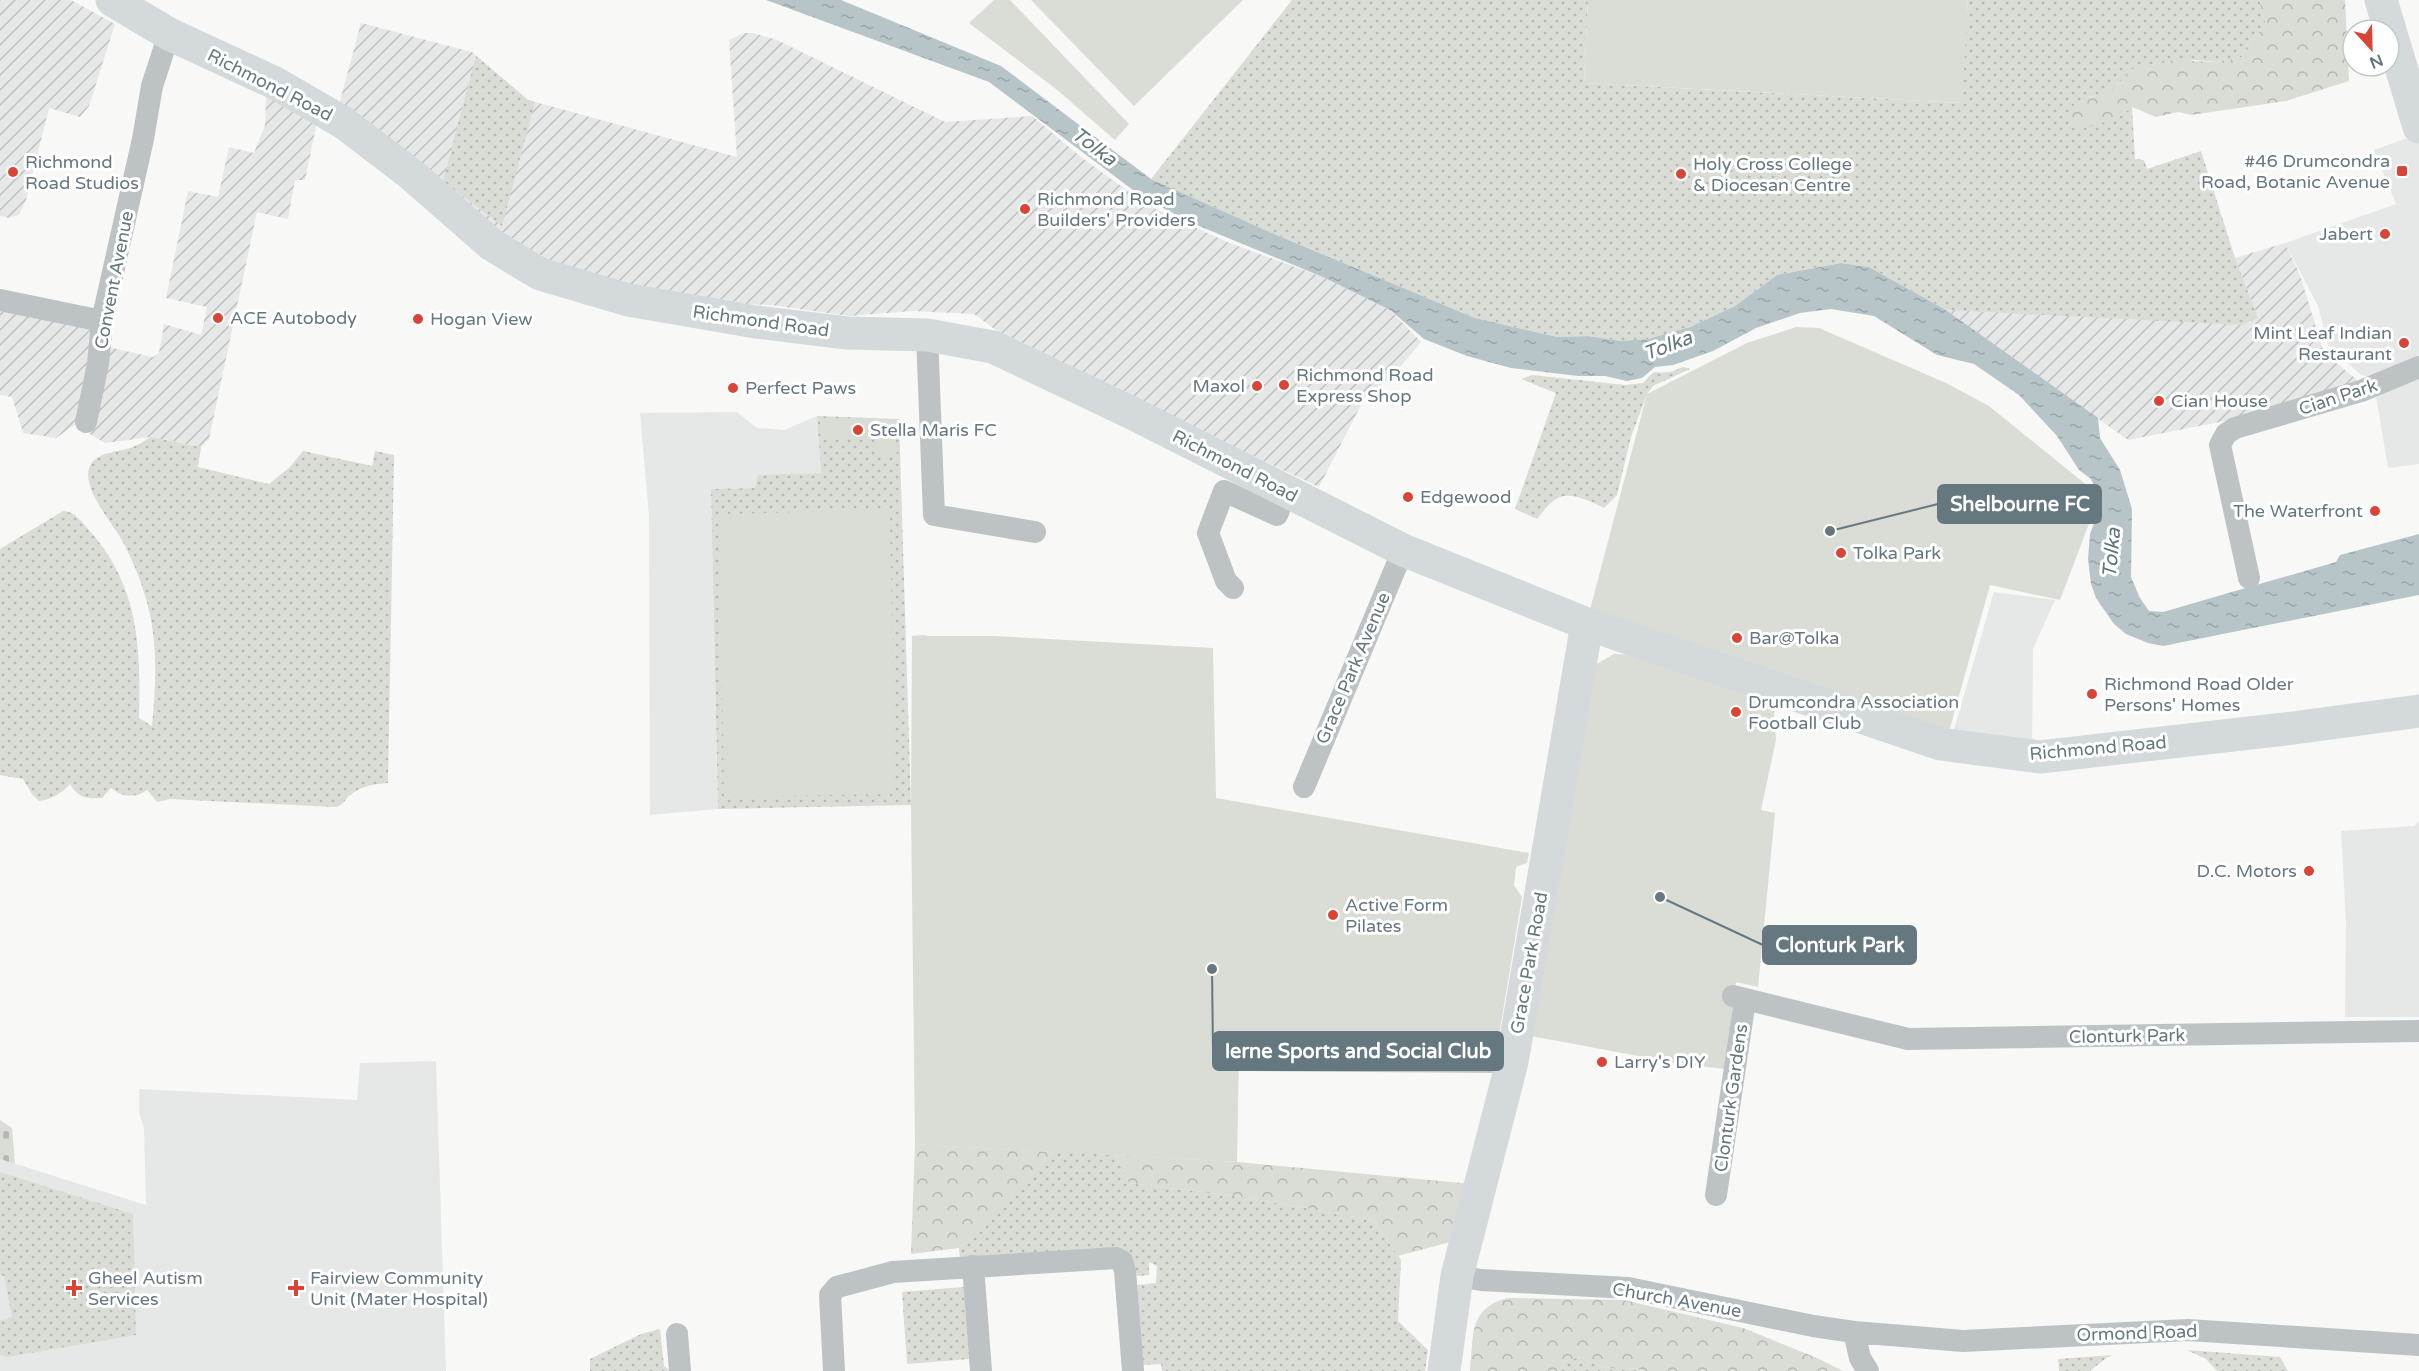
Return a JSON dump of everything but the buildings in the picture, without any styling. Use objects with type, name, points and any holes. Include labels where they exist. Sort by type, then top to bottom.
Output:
[{"type":"street","name":"Richmond Road","points":[[112,0],[169,34],[275,83],[344,123],[412,175],[492,245],[540,274],[628,300],[756,322],[847,333],[927,335],[993,347],[1130,412],[1403,550],[1587,624],[1940,744],[2040,757],[2419,711]]},
{"type":"street","points":[[2381,0],[2408,54],[2419,127]]},
{"type":"street","name":"Convent Avenue","points":[[86,422],[98,364],[102,321],[152,86],[169,34]]},
{"type":"street","points":[[0,300],[102,321]]},
{"type":"street","points":[[927,335],[934,515],[1035,532]]},
{"type":"street","name":"Cian Park","points":[[2248,578],[2220,445],[2226,434],[2235,428],[2361,391],[2419,367]]},
{"type":"street","points":[[1233,588],[1226,581],[1208,533],[1224,492],[1277,515],[1286,492]]},
{"type":"street","name":"Grace Park Avenue","points":[[1304,787],[1403,550]]},
{"type":"street","name":"Grace Park Road","points":[[1444,1371],[1457,1276],[1512,1062],[1587,624]]},
{"type":"street","name":"Clonturk Park","points":[[1739,998],[1908,1039],[2419,1031]]},
{"type":"street","name":"Clonturk Gardens","points":[[1716,1195],[1739,998]]},
{"type":"street","points":[[1252,1060],[1512,1062]]},
{"type":"street","points":[[834,1371],[830,1295],[837,1287],[893,1272],[1116,1258],[1122,1260],[1125,1271],[1133,1371]]},
{"type":"street","points":[[973,1266],[981,1371]]},
{"type":"street","name":"Church Avenue","points":[[1457,1276],[1480,1280],[1628,1288],[1854,1332]]},
{"type":"street","name":"Ormond Road","points":[[1854,1332],[1963,1341],[2188,1330],[2419,1345]]},
{"type":"street","points":[[1854,1332],[1860,1358],[1868,1371]]},
{"type":"street","points":[[677,1334],[680,1371]]},
{"type":"shaded area","points":[[0,0],[71,0],[115,24],[89,106],[80,117],[49,108],[26,200],[19,215],[9,218],[0,216]]},
{"type":"shaded area","points":[[361,23],[472,52],[528,100],[737,157],[729,40],[744,33],[753,33],[777,40],[945,122],[1032,116],[1081,157],[1147,205],[1227,242],[1325,278],[1390,310],[1421,342],[1392,377],[1365,397],[1319,487],[1008,339],[974,314],[912,311],[850,316],[771,305],[698,302],[536,262],[337,112]]},
{"type":"shaded area","points":[[266,95],[317,122],[305,180],[295,180],[288,219],[257,212],[209,439],[201,447],[151,437],[105,443],[90,434],[86,422],[80,421],[56,438],[23,433],[12,397],[0,395],[0,307],[99,329],[112,348],[153,357],[159,353],[164,324],[201,335],[207,307],[166,298],[188,191],[218,197],[229,147],[254,153],[265,125]]},
{"type":"shaded area","points":[[2419,134],[2419,464],[2388,468],[2373,378],[2361,375],[2328,345],[2318,306],[2285,243],[2396,204],[2374,150]]},
{"type":"shaded area","points":[[2285,243],[2300,275],[2324,353],[2361,383],[2245,417],[2128,440],[1946,310],[2258,318],[2235,258]]},
{"type":"shaded area","points":[[737,412],[757,428],[784,430],[817,416],[821,473],[759,475],[755,488],[711,490],[718,809],[650,815],[649,516],[640,413]]},
{"type":"shaded area","points":[[1994,592],[2055,600],[2033,649],[2032,746],[1952,736]]},
{"type":"shaded area","points":[[2419,821],[2419,1017],[2345,1017],[2346,923],[2341,831],[2414,826]]},
{"type":"shaded area","name":"Fairview Community Unit (Mater Hospital)","points":[[436,1061],[446,1371],[0,1371],[0,1159],[146,1205],[144,1128],[139,1112],[139,1089],[357,1100],[360,1063]]},
{"type":"green space","points":[[994,0],[1010,0],[1129,124],[1115,140],[1056,89],[969,23]]},
{"type":"green space","points":[[1031,0],[1243,0],[1134,106]]},
{"type":"green space","name":"Holy Cross College & Diocesan Centre","points":[[1292,0],[1588,0],[1584,83],[1961,103],[1968,0],[2261,0],[2260,5],[2266,25],[2248,44],[2242,57],[2217,62],[2195,60],[2133,69],[2110,91],[2101,96],[2085,97],[2116,119],[2132,107],[2135,159],[2144,160],[2147,169],[2201,151],[2235,258],[2258,318],[2241,325],[1946,310],[1869,267],[1841,263],[1777,275],[1735,306],[1690,327],[1648,339],[1621,341],[1588,336],[1557,337],[1475,318],[1279,236],[1151,179]]},
{"type":"green space","points":[[1588,0],[1968,0],[1962,103],[1584,83]]},
{"type":"green space","points":[[2261,0],[2345,0],[2346,18],[2341,18],[2341,78],[2349,78],[2349,81],[2286,101],[2191,115],[2178,112],[2156,117],[2132,107],[2116,119],[2081,129],[2070,119],[2070,108],[2085,97],[2101,96],[2110,91],[2133,69],[2167,60],[2217,62],[2242,57],[2248,44],[2266,25],[2260,5]]},
{"type":"green space","points":[[476,56],[528,100],[535,102],[502,226],[443,181]]},
{"type":"green space","name":"Tolka Park","points":[[1796,327],[1819,328],[1946,383],[1989,406],[2094,491],[2090,521],[2060,600],[1990,585],[1948,735],[1588,617],[1647,394],[1747,343]]},
{"type":"green space","points":[[1683,367],[1690,369],[1653,386],[1647,394],[1631,437],[1617,495],[1604,508],[1581,498],[1563,496],[1546,507],[1537,519],[1515,509],[1556,393],[1521,379],[1532,375],[1625,385],[1643,383],[1655,372],[1671,372]]},
{"type":"green space","name":"Stella Maris FC","points":[[817,416],[899,419],[911,805],[718,809],[711,489],[755,488],[758,475],[821,473]]},
{"type":"green space","name":"Stella Maris FC","points":[[820,419],[895,421],[897,456],[876,457],[874,439],[821,439]]},
{"type":"green space","points":[[151,437],[201,447],[198,467],[269,484],[290,467],[303,451],[372,466],[375,451],[394,455],[388,783],[359,789],[336,807],[170,799],[157,802],[147,790],[138,795],[129,796],[111,788],[102,798],[92,798],[83,797],[70,784],[56,795],[39,801],[23,779],[0,775],[0,549],[63,511],[74,515],[83,523],[105,550],[118,572],[127,595],[137,642],[139,718],[152,726],[155,654],[149,611],[135,568],[124,544],[94,495],[88,475],[90,466],[98,457],[137,445]]},
{"type":"green space","name":"Stella Maris FC","points":[[890,510],[895,794],[724,797],[719,514]]},
{"type":"green space","points":[[925,635],[933,639],[1096,1154],[1116,1155],[1129,1183],[1243,1197],[1373,1220],[1401,1260],[1398,1321],[1428,1350],[1425,1371],[1162,1371],[1161,1364],[1143,1365],[1137,1285],[1156,1283],[1157,1266],[1149,1262],[1149,1275],[1137,1276],[1134,1263],[960,1260],[959,1248],[986,1225],[1053,1152],[915,1144],[923,1043],[912,636]]},
{"type":"green space","points":[[912,636],[994,636],[1213,648],[1216,798],[1529,853],[1527,863],[1516,867],[1514,885],[1522,897],[1498,1041],[1490,1055],[1239,1057],[1237,1162],[915,1144],[911,805]]},
{"type":"green space","points":[[1614,654],[1638,655],[1777,707],[1774,713],[1776,740],[1761,810],[1775,813],[1758,987],[1736,982],[1725,1069],[1681,1064],[1531,1036],[1595,665]]},
{"type":"green space","points":[[0,1120],[12,1128],[15,1164],[0,1159]]},
{"type":"green space","points":[[915,1144],[1053,1152],[988,1224],[959,1248],[911,1254]]},
{"type":"green space","points":[[1116,1155],[1237,1162],[1472,1184],[1454,1241],[1398,1256],[1373,1220],[1243,1197],[1129,1183]]},
{"type":"green space","name":"Gheel Autism Services","points":[[0,1172],[133,1214],[136,1335],[7,1357],[0,1355],[0,1321],[12,1317],[4,1276],[0,1275]]},
{"type":"green space","points":[[964,1287],[969,1359],[907,1364],[902,1292]]},
{"type":"green space","points":[[1508,1298],[1624,1300],[1743,1328],[1843,1371],[1646,1371],[1606,1367],[1581,1357],[1564,1361],[1559,1371],[1470,1371],[1473,1335],[1479,1316],[1495,1303]]},
{"type":"green space","points":[[660,1329],[664,1366],[670,1371],[590,1371],[590,1359],[641,1334]]},
{"type":"green space","points":[[2187,1350],[2280,1357],[2288,1371],[2217,1371],[2206,1359]]},
{"type":"green space","points":[[2113,1355],[2090,1371],[2059,1371],[2058,1359]]},
{"type":"green space","points":[[1581,1357],[1606,1367],[1646,1371],[1559,1371],[1564,1361]]},
{"type":"water","name":"Tolka","points":[[766,0],[841,0],[1001,66],[1151,179],[1279,236],[1475,318],[1557,337],[1588,336],[1621,341],[1648,339],[1690,327],[1735,306],[1777,275],[1841,263],[1869,267],[1946,310],[2098,418],[2100,438],[2120,470],[2132,509],[2131,577],[2140,598],[2149,611],[2163,612],[2336,562],[2340,555],[2419,534],[2419,595],[2163,646],[2148,643],[2126,634],[2114,624],[2096,598],[2091,584],[2088,559],[2090,534],[2098,513],[2098,495],[2091,479],[2079,470],[2057,436],[2019,395],[1974,364],[1937,355],[1874,316],[1831,309],[1800,313],[1756,328],[1713,351],[1673,365],[1655,367],[1642,378],[1627,381],[1605,376],[1578,376],[1511,368],[1467,356],[1424,339],[1390,310],[1325,278],[1199,226],[1145,199],[989,82]]},
{"type":"place","name":"#46 Drumcondra Road, Botanic Avenue","points":[[2402,171]]},
{"type":"place","name":"Richmond Road Studios","points":[[13,172]]},
{"type":"place","name":"Holy Cross College & Diocesan Centre","points":[[1681,174]]},
{"type":"place","name":"Richmond Road Builders' Providers","points":[[1025,209]]},
{"type":"place","name":"Jabert","points":[[2385,234]]},
{"type":"place","name":"ACE Autobody","points":[[218,318]]},
{"type":"place","name":"Hogan View","points":[[418,319]]},
{"type":"place","name":"Mint Leaf Indian Restaurant","points":[[2404,343]]},
{"type":"place","name":"Richmond Road Express Shop","points":[[1284,385]]},
{"type":"place","name":"Maxol","points":[[1257,386]]},
{"type":"place","name":"Perfect Paws","points":[[733,388]]},
{"type":"place","name":"Cian House","points":[[2159,401]]},
{"type":"place","name":"Stella Maris FC","points":[[858,430]]},
{"type":"place","name":"Edgewood","points":[[1408,497]]},
{"type":"place","name":"The Waterfront","points":[[2375,511]]},
{"type":"place","name":"Shelbourne FC","points":[[1830,531]]},
{"type":"place","name":"Tolka Park","points":[[1841,553]]},
{"type":"place","name":"Bar@Tolka","points":[[1737,638]]},
{"type":"place","name":"Richmond Road Older Persons' Homes","points":[[2092,694]]},
{"type":"place","name":"Drumcondra Association Football Club","points":[[1736,712]]},
{"type":"place","name":"D.C. Motors","points":[[2309,871]]},
{"type":"place","name":"Clonturk Park","points":[[1660,897]]},
{"type":"place","name":"Active Form Pilates","points":[[1333,915]]},
{"type":"place","name":"Ierne Sports and Social Club","points":[[1212,969]]},
{"type":"place","name":"Larry's DIY","points":[[1602,1062]]},
{"type":"place","name":"Gheel Autism Services","points":[[74,1288]]},
{"type":"place","name":"Fairview Community Unit (Mater Hospital)","points":[[296,1288]]}]
